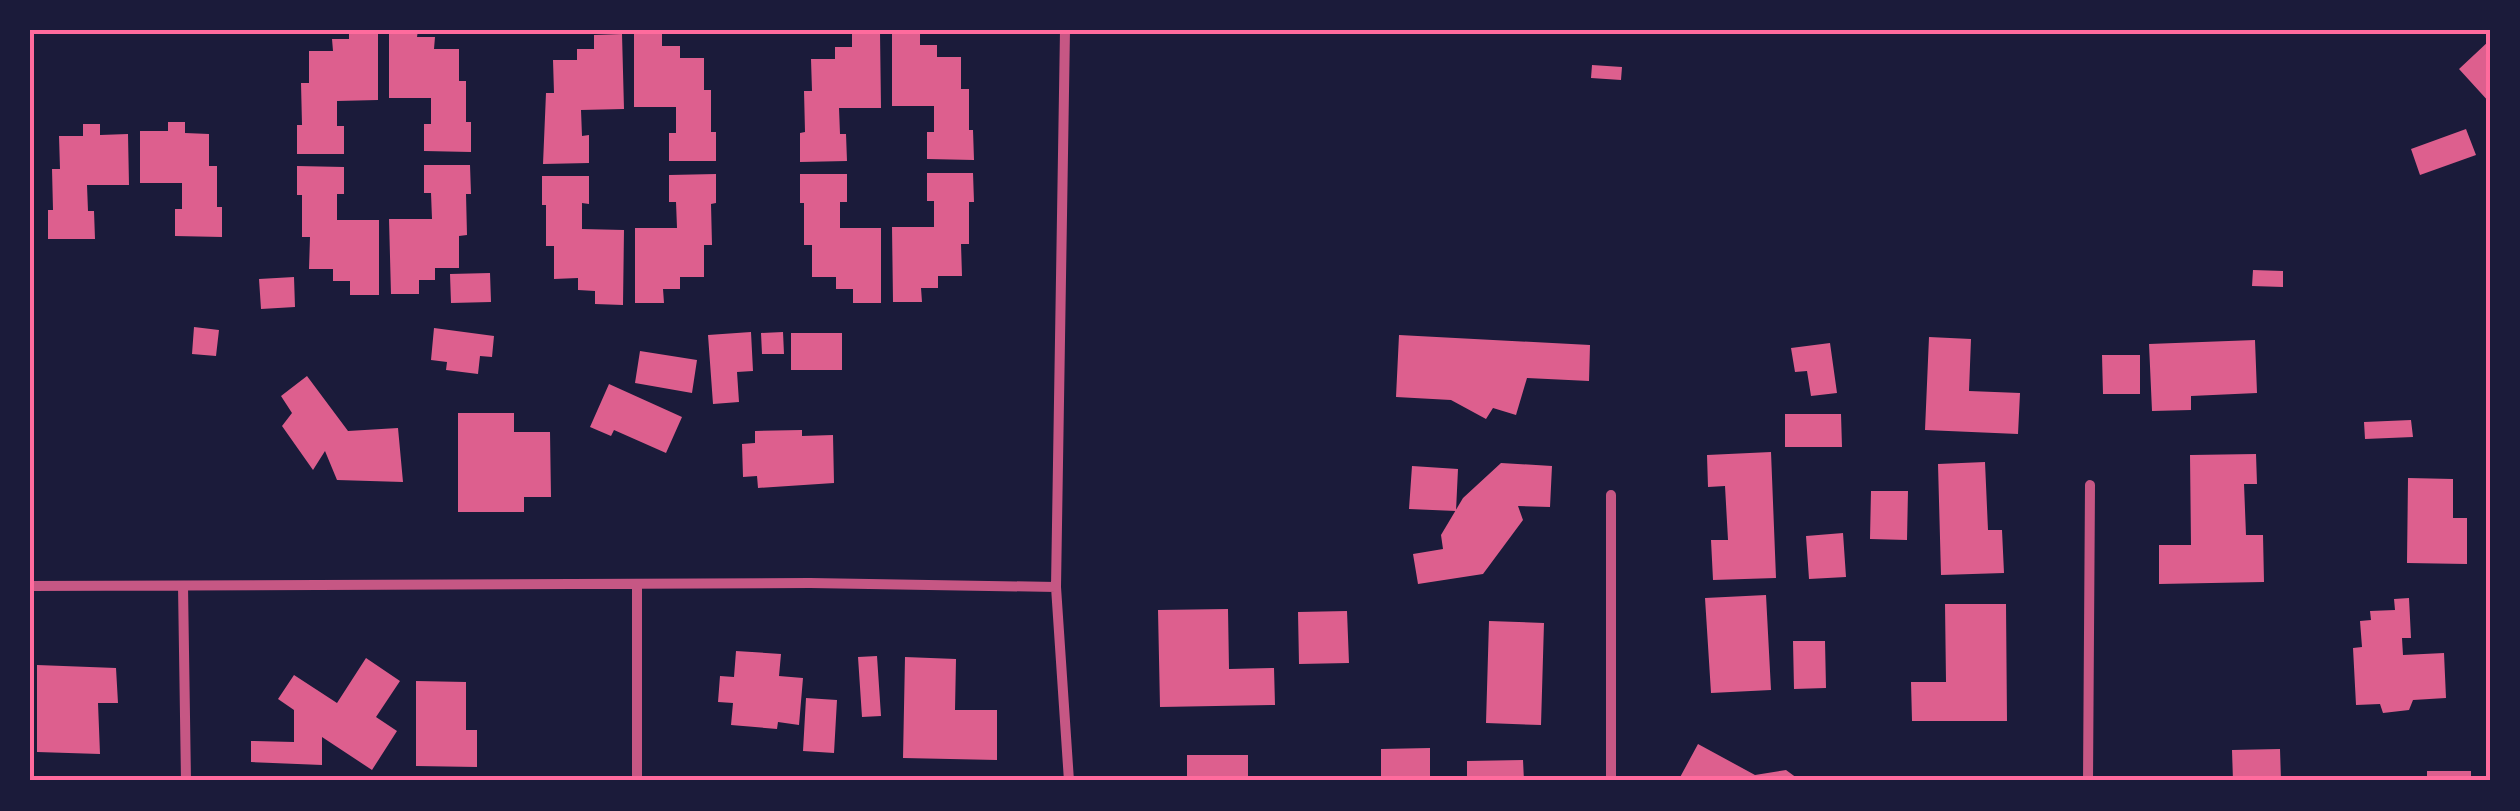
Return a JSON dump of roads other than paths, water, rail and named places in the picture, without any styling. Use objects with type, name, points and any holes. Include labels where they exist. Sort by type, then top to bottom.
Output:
[{"type":"street","points":[[1065,30],[1056,586],[1069,781]]},
{"type":"street","points":[[2088,781],[2090,485]]},
{"type":"street","points":[[1611,781],[1612,495]]},
{"type":"street","points":[[637,585],[637,781]]},
{"type":"street","points":[[30,586],[1056,586]]},
{"type":"street","points":[[183,586],[186,781]]}]
